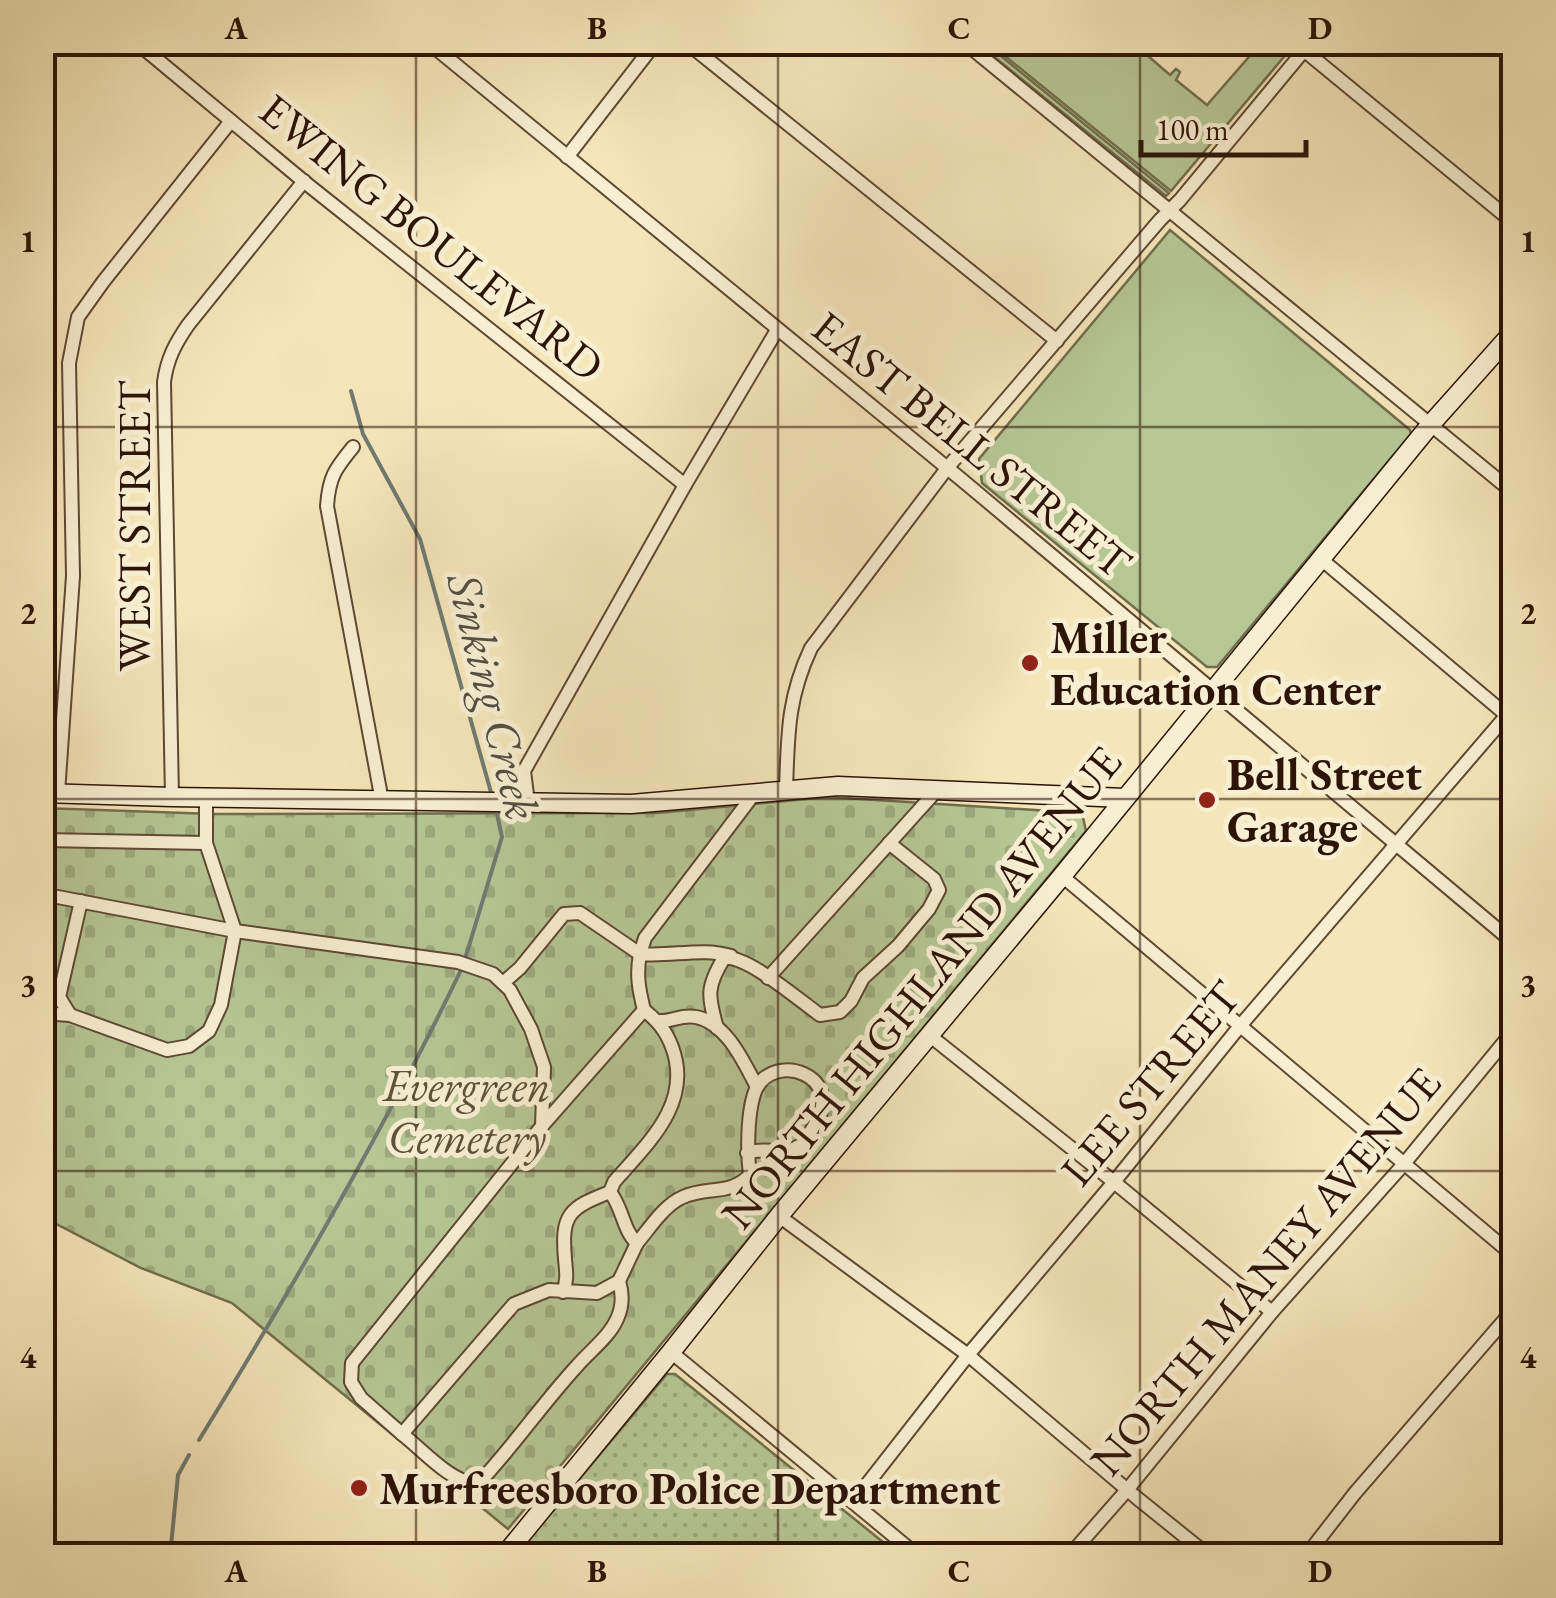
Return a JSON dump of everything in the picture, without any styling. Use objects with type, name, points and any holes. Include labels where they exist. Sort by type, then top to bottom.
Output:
[{"type":"street","name":"EWING BOULEVARD","points":[[136,42],[685,484]]},
{"type":"street","name":"EAST BELL STREET","points":[[428,42],[948,468],[1514,943]]},
{"type":"street","points":[[567,157],[656,42]]},
{"type":"street","points":[[686,42],[1056,341]]},
{"type":"street","points":[[964,42],[1514,492]]},
{"type":"street","points":[[786,790],[792,698],[811,648],[948,468],[1308,46],[1514,223]]},
{"type":"street","points":[[231,121],[78,317],[68,363],[72,576],[50,793],[631,804],[838,786],[1125,798]]},
{"type":"street","name":"WEST STREET","points":[[172,797],[164,382],[167,364],[172,348],[188,325],[304,181]]},
{"type":"street","points":[[528,803],[524,772],[685,484],[777,330]]},
{"type":"street","name":"NORTH HIGHLAND AVENUE","points":[[504,1556],[1431,424],[1514,331]]},
{"type":"street","points":[[353,446],[335,468],[327,506],[382,801]]},
{"type":"street","points":[[1321,558],[1510,718]]},
{"type":"street","name":"LEE STREET","points":[[854,1501],[968,1355],[1240,1026],[1510,718]]},
{"type":"street","points":[[768,978],[936,790]]},
{"type":"street","points":[[563,1292],[568,1281],[564,1238],[568,1216],[584,1202],[610,1192],[668,1117],[675,1098],[679,1076],[675,1056],[658,1021],[644,1010],[639,992],[637,970],[645,938],[754,794]]},
{"type":"street","points":[[42,1010],[70,1015],[167,1050],[189,1046],[209,1031],[221,1004],[234,931],[206,843],[206,798]]},
{"type":"street","points":[[42,840],[206,843]]},
{"type":"street","points":[[503,983],[564,914],[580,913],[640,954],[714,951],[754,968],[820,1015],[840,1012],[863,978],[898,946],[940,890],[934,879],[889,843]]},
{"type":"street","points":[[1062,876],[1514,1256]]},
{"type":"street","points":[[42,894],[234,931],[463,963],[492,974],[510,990],[531,1029],[544,1067],[542,1126]]},
{"type":"street","points":[[70,1015],[60,997],[80,901]]},
{"type":"street","points":[[717,1028],[710,1006],[711,980],[724,958],[734,957]]},
{"type":"street","points":[[42,1010],[60,997]]},
{"type":"street","points":[[700,1017],[710,1006]]},
{"type":"street","points":[[619,1281],[623,1296],[618,1318],[477,1485],[464,1483],[442,1468],[361,1398],[350,1382],[352,1363],[542,1126],[644,1010]]},
{"type":"street","points":[[658,1021],[700,1017],[717,1028],[735,1048],[757,1087]]},
{"type":"street","name":"NORTH MANEY AVENUE","points":[[1070,1556],[1272,1312],[1403,1165],[1514,1030]]},
{"type":"street","points":[[929,1034],[1272,1312]]},
{"type":"street","points":[[402,1434],[514,1304],[550,1290],[597,1293],[619,1281],[637,1243],[677,1199],[695,1192],[740,1186],[750,1175],[747,1153],[757,1087],[772,1073],[795,1070],[813,1079],[823,1094],[823,1113],[801,1145],[784,1151],[756,1149],[747,1153]]},
{"type":"street","points":[[610,1192],[637,1243]]},
{"type":"street","points":[[780,1216],[968,1355],[1209,1556]]},
{"type":"street","points":[[1306,1556],[1514,1309]]},
{"type":"street","points":[[671,1352],[918,1556]]},
{"type":"green space","points":[[977,43],[985,43],[1169,193],[1166,196]]},
{"type":"green space","points":[[989,43],[1144,43],[1140,49],[1170,75],[1176,69],[1180,72],[1176,80],[1207,105],[1261,43],[1280,43],[1288,52],[1171,191]]},
{"type":"green space","points":[[1170,230],[1411,434],[1217,667],[1207,667],[982,483],[979,459]]},
{"type":"green space","name":"Evergreen Cemetery","points":[[828,797],[1082,813],[1086,831],[508,1529],[232,1303],[141,1268],[43,1217],[43,808],[214,814],[657,813]]},
{"type":"green space","points":[[667,1374],[675,1374],[899,1555],[516,1555]]},
{"type":"waterway","name":"Sinking Creek","points":[[351,391],[363,434],[420,539],[492,796]]},
{"type":"waterway","name":"Sinking Creek","points":[[465,959],[502,837],[496,810]]},
{"type":"waterway","name":"Sinking Creek","points":[[199,1440],[336,1207],[462,968]]},
{"type":"waterway","name":"Sinking Creek","points":[[170,1556],[178,1475],[189,1455]]},
{"type":"place","name":"Miller Education Center","points":[[1030,663]]},
{"type":"place","name":"Bell Street Garage","points":[[1207,800]]},
{"type":"place","name":"Murfreesboro Police Department","points":[[359,1488]]}]
